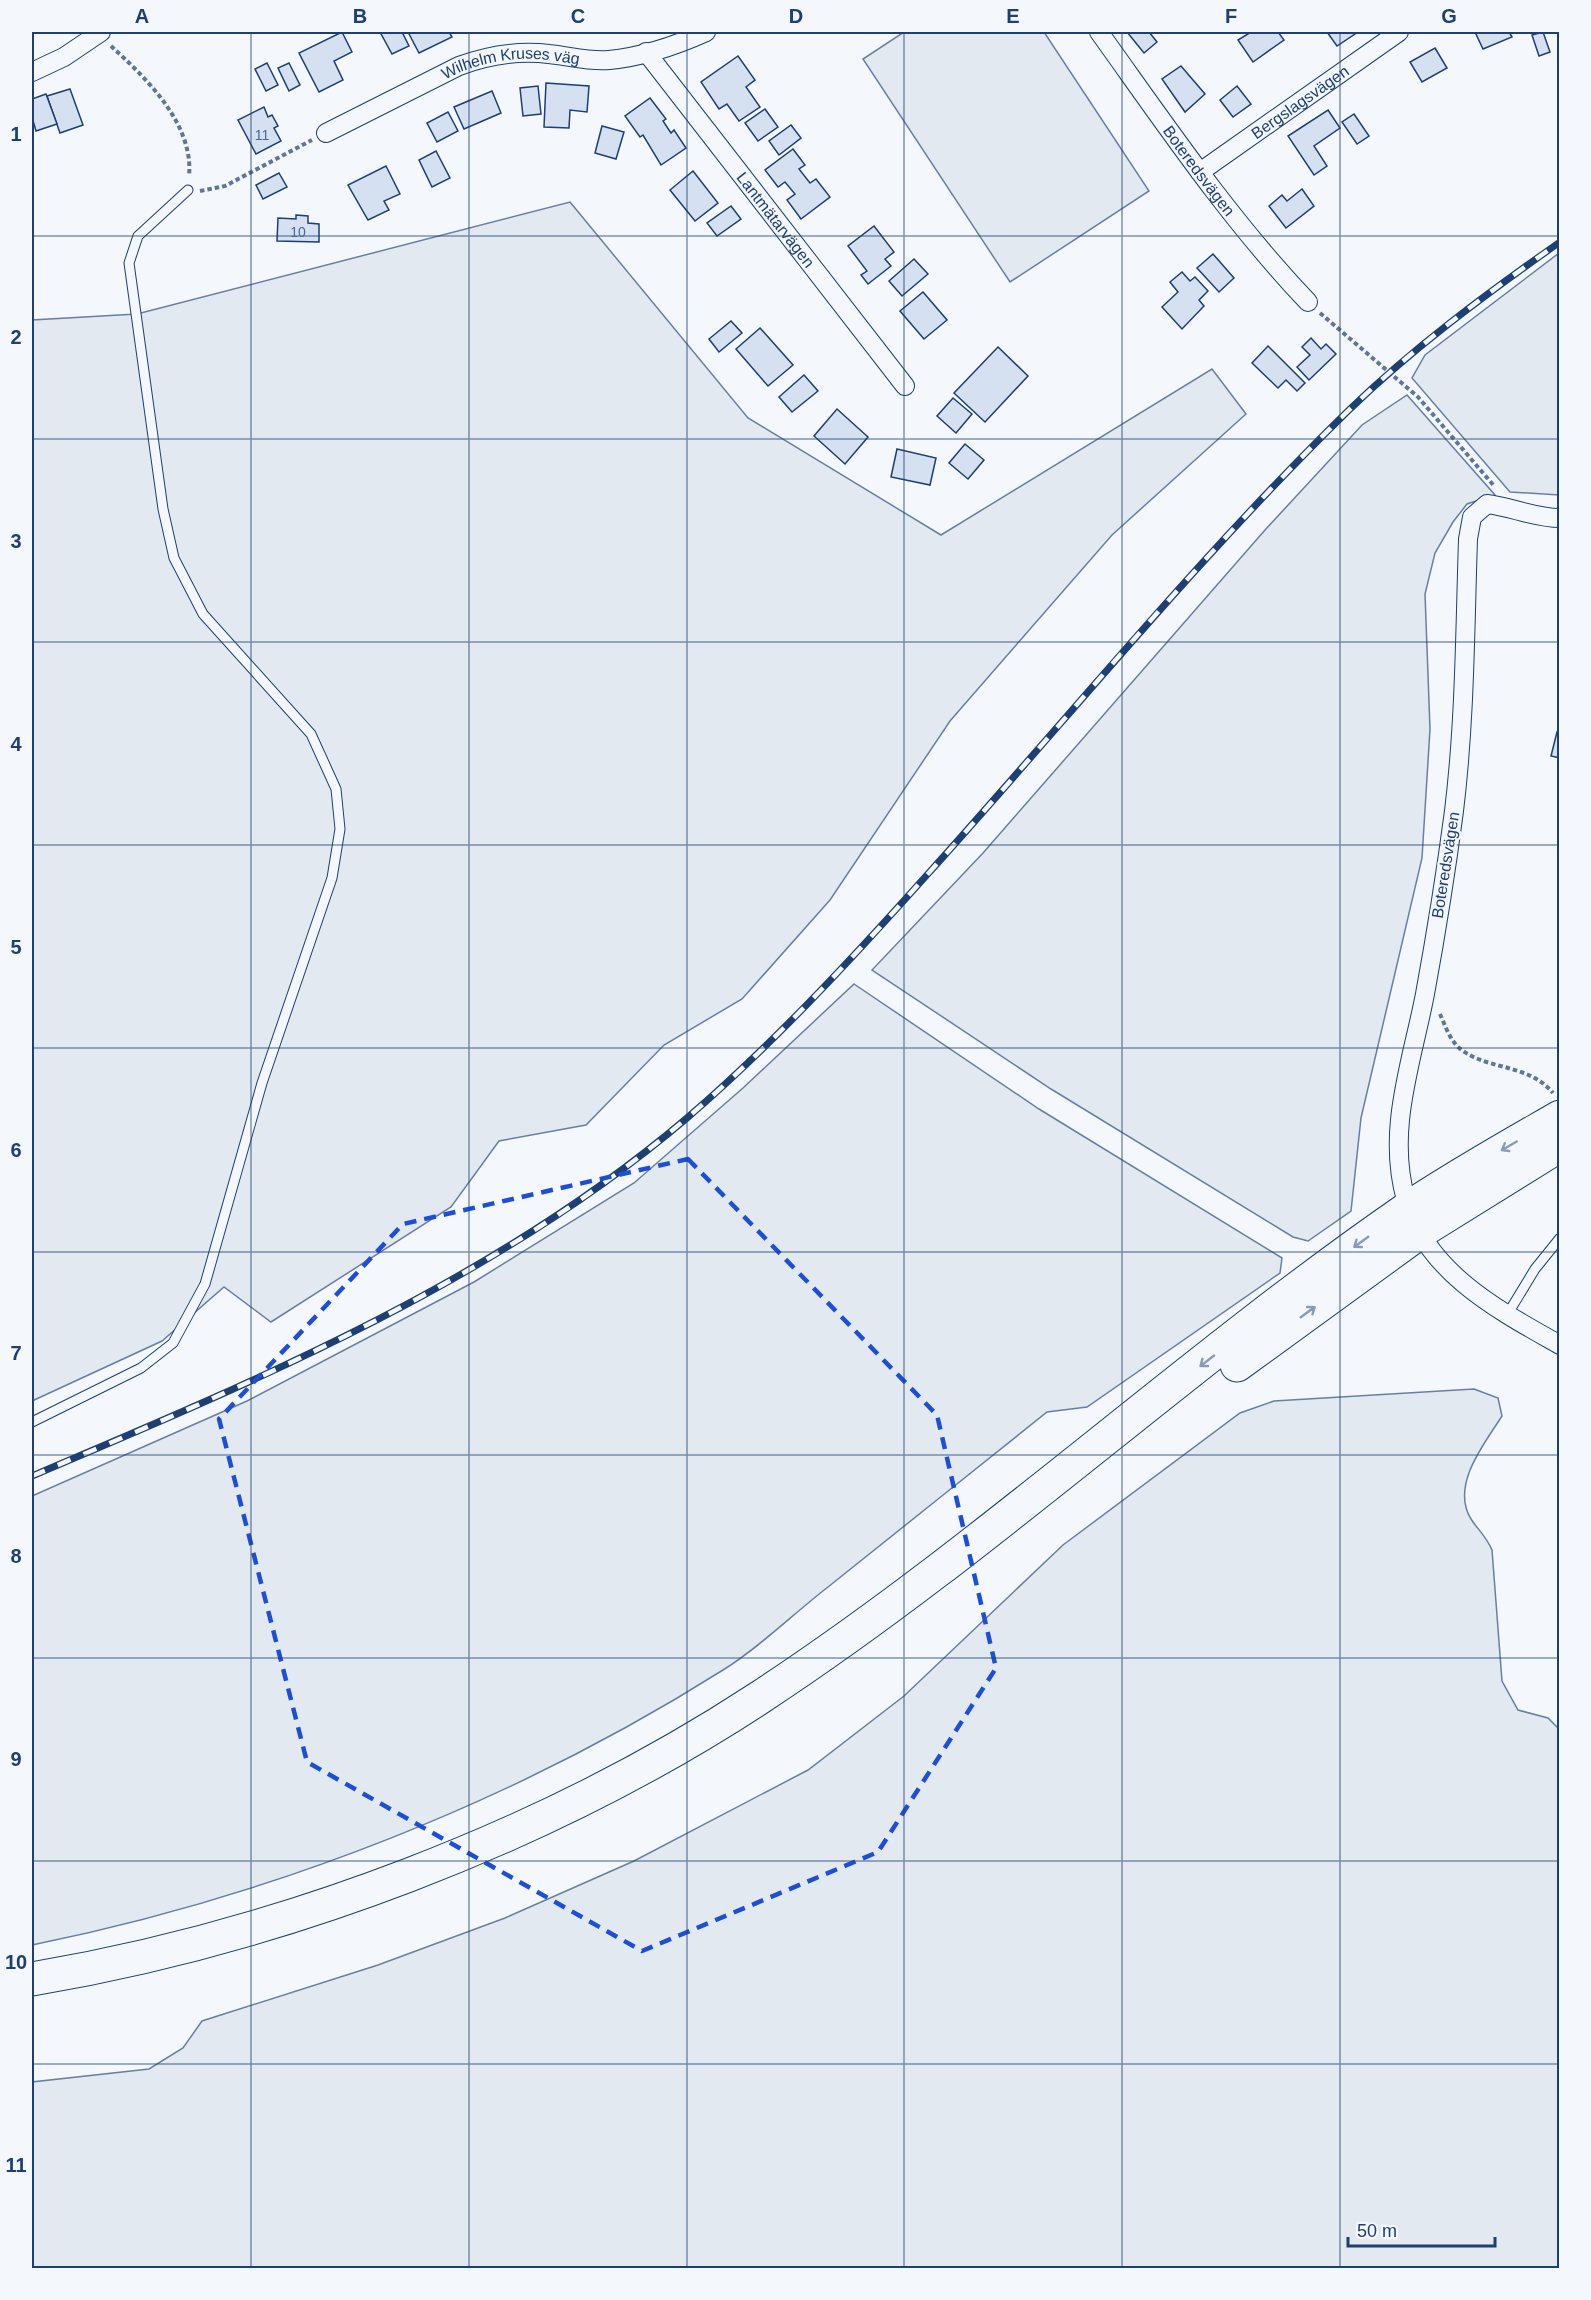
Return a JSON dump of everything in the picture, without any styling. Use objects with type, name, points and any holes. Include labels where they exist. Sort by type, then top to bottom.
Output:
[{"type":"highway","points":[[32,1999],[197,1963],[303,1931],[412,1892],[600,1808],[684,1763],[766,1714],[847,1660],[1261,1347],[1479,1163],[1559,1108]]},
{"type":"highway","points":[[32,1979],[98,1968],[194,1946],[404,1877],[591,1793],[673,1749],[756,1700],[835,1646],[1099,1446],[1319,1273],[1414,1220],[1493,1184],[1560,1144]]},
{"type":"street","name":"Wilhelm Kruses väg","points":[[326,133],[459,66],[483,57],[502,53],[526,53],[608,60],[646,52],[706,32]]},
{"type":"street","name":"Boteredsvägen","points":[[1099,32],[1264,256],[1308,302]]},
{"type":"street","name":"Bergslagsvägen","points":[[1200,172],[1400,32]]},
{"type":"street","points":[[32,72],[64,57],[100,33]]},
{"type":"street","name":"Lantmätarvägen","points":[[646,52],[905,386]]},
{"type":"street","name":"Boteredsvägen","points":[[1414,1220],[1405,1198],[1398,1120],[1424,995],[1457,777],[1462,730],[1468,539],[1472,517],[1487,504],[1512,507]]},
{"type":"street","points":[[1512,507],[1545,518],[1560,518]]},
{"type":"street","points":[[1414,1220],[1438,1258],[1463,1284],[1507,1315],[1560,1345]]},
{"type":"lane","points":[[32,1422],[141,1368],[173,1343],[206,1284],[262,1083],[332,878],[340,829],[336,789],[310,734],[203,614],[174,558],[164,509],[129,263],[138,236],[188,190]]},
{"type":"lane","points":[[1507,1315],[1535,1269],[1560,1238]]},
{"type":"path","points":[[100,33],[142,75],[178,126],[191,162],[188,190],[206,192],[225,186],[326,133]]},
{"type":"path","points":[[1308,302],[1418,397],[1512,507]]},
{"type":"path","points":[[1424,995],[1434,1004],[1456,1045],[1469,1055],[1516,1069],[1536,1078],[1559,1108]]},
{"type":"highlighted area","points":[[688,1159],[937,1415],[996,1668],[878,1852],[642,1951],[307,1762],[219,1419],[403,1224]]},
{"type":"shaded area","points":[[904,32],[1044,32],[1149,191],[1010,282],[863,59]]},
{"type":"shaded area","points":[[570,202],[748,418],[941,535],[1212,369],[1246,414],[1112,535],[950,721],[830,900],[742,999],[664,1045],[586,1125],[499,1141],[451,1207],[271,1322],[224,1287],[162,1341],[32,1401],[32,320],[137,314]]},
{"type":"shaded area","points":[[1559,253],[1559,495],[1510,492],[1412,378],[1425,355]]},
{"type":"shaded area","points":[[1407,395],[1495,495],[1467,504],[1453,522],[1435,553],[1425,594],[1430,729],[1422,858],[1361,1118],[1351,1211],[1308,1241],[1293,1237],[1051,1089],[872,970],[983,853],[1265,530],[1362,425]]},
{"type":"shaded area","points":[[854,984],[1039,1109],[1282,1258],[1280,1273],[1087,1407],[1047,1412],[750,1651],[643,1718],[561,1762],[390,1839],[212,1900],[122,1925],[32,1945],[32,1496],[247,1401],[474,1282],[634,1183],[743,1088]]},
{"type":"shaded area","points":[[1474,1389],[1498,1398],[1502,1416],[1472,1465],[1465,1492],[1466,1506],[1471,1519],[1492,1550],[1502,1681],[1518,1710],[1548,1718],[1559,1729],[1559,2268],[32,2268],[32,2082],[149,2069],[183,2048],[202,2021],[378,1965],[505,1918],[634,1861],[808,1770],[904,1696],[1063,1545],[1240,1413],[1274,1401]]},
{"type":"building","points":[[342,32],[352,52],[334,61],[343,80],[319,92],[299,53]]},
{"type":"building","points":[[380,32],[402,32],[409,46],[392,54]]},
{"type":"building","points":[[408,32],[449,32],[452,37],[419,53]]},
{"type":"building","points":[[1127,32],[1149,32],[1157,42],[1144,53]]},
{"type":"building","points":[[1251,32],[1278,32],[1284,40],[1253,62],[1238,40]]},
{"type":"building","points":[[1327,32],[1358,32],[1337,46]]},
{"type":"building","points":[[1475,32],[1509,32],[1512,37],[1483,49]]},
{"type":"building","points":[[1543,32],[1550,52],[1539,56],[1532,35]]},
{"type":"building","points":[[1435,48],[1447,68],[1422,82],[1410,62]]},
{"type":"building","points":[[738,56],[755,80],[746,87],[760,107],[739,121],[727,104],[719,109],[701,82]]},
{"type":"building","points":[[267,63],[278,85],[266,91],[255,69]]},
{"type":"building","points":[[289,63],[300,85],[289,91],[278,68]]},
{"type":"building","points":[[1181,66],[1205,94],[1185,112],[1162,79]]},
{"type":"building","points":[[546,83],[589,86],[587,112],[570,110],[569,128],[544,127]]},
{"type":"building","points":[[538,86],[541,114],[523,116],[520,88]]},
{"type":"building","points":[[1237,86],[1251,104],[1233,117],[1220,100]]},
{"type":"building","points":[[70,89],[83,125],[60,133],[47,96]]},
{"type":"building","points":[[492,91],[501,113],[464,129],[454,107]]},
{"type":"building","points":[[46,94],[57,124],[36,131],[32,117],[32,99]]},
{"type":"building","points":[[650,98],[666,119],[663,121],[671,133],[674,130],[686,148],[661,165],[643,135],[640,137],[625,116]]},
{"type":"building","points":[[264,107],[268,117],[272,115],[278,126],[274,128],[281,141],[256,154],[238,120]]},
{"type":"building","points":[[765,109],[778,127],[758,141],[745,123]]},
{"type":"building","points":[[1328,110],[1340,128],[1314,146],[1327,166],[1314,175],[1288,136]]},
{"type":"building","points":[[448,112],[458,131],[437,142],[427,123]]},
{"type":"building","points":[[1354,114],[1369,136],[1357,144],[1342,122]]},
{"type":"building","points":[[791,125],[801,138],[779,155],[769,141]]},
{"type":"building","points":[[602,126],[624,132],[616,159],[595,153]]},
{"type":"building","points":[[793,149],[805,165],[799,169],[810,183],[816,179],[830,197],[801,219],[787,200],[795,194],[785,182],[778,187],[765,170]]},
{"type":"building","points":[[436,151],[450,178],[432,187],[419,160]]},
{"type":"building","points":[[386,166],[400,194],[384,201],[389,210],[368,220],[348,185]]},
{"type":"building","points":[[693,171],[718,203],[695,221],[670,190]]},
{"type":"building","points":[[279,173],[287,187],[263,199],[256,185]]},
{"type":"building","points":[[1302,189],[1314,206],[1286,228],[1269,206],[1282,195],[1287,201]]},
{"type":"building","points":[[731,206],[741,219],[717,236],[707,223]]},
{"type":"building","points":[[296,215],[308,216],[308,223],[319,224],[319,242],[277,241],[278,218],[296,219]]},
{"type":"building","points":[[874,226],[894,252],[885,259],[891,266],[868,284],[861,275],[867,271],[848,246]]},
{"type":"building","points":[[1213,254],[1234,278],[1219,292],[1197,268]]},
{"type":"building","points":[[914,259],[928,274],[902,296],[889,281]]},
{"type":"building","points":[[1182,272],[1190,281],[1195,277],[1208,291],[1199,300],[1204,306],[1182,329],[1162,307],[1178,292],[1170,282]]},
{"type":"building","points":[[923,292],[947,320],[924,339],[900,311]]},
{"type":"building","points":[[731,321],[742,333],[719,352],[709,339]]},
{"type":"building","points":[[760,328],[793,365],[768,386],[736,349]]},
{"type":"building","points":[[1311,338],[1321,349],[1326,344],[1336,354],[1309,380],[1297,367],[1310,355],[1302,347]]},
{"type":"building","points":[[1268,346],[1305,383],[1297,391],[1286,380],[1278,388],[1252,363]]},
{"type":"building","points":[[998,347],[1028,376],[985,422],[954,393]]},
{"type":"building","points":[[804,375],[818,391],[792,412],[779,397]]},
{"type":"building","points":[[953,398],[972,414],[956,433],[937,416]]},
{"type":"building","points":[[837,409],[868,437],[845,464],[814,436]]},
{"type":"building","points":[[965,444],[984,460],[968,479],[949,463]]},
{"type":"building","points":[[897,449],[936,458],[930,485],[891,477]]},
{"type":"building","points":[[1557,732],[1560,733],[1560,758],[1551,756]]},
{"type":"railway","points":[[32,1476],[289,1363],[373,1322],[456,1277],[536,1229],[614,1176],[687,1118],[750,1061],[869,939],[1133,640],[1293,466],[1373,387],[1424,343],[1560,242]]}]
